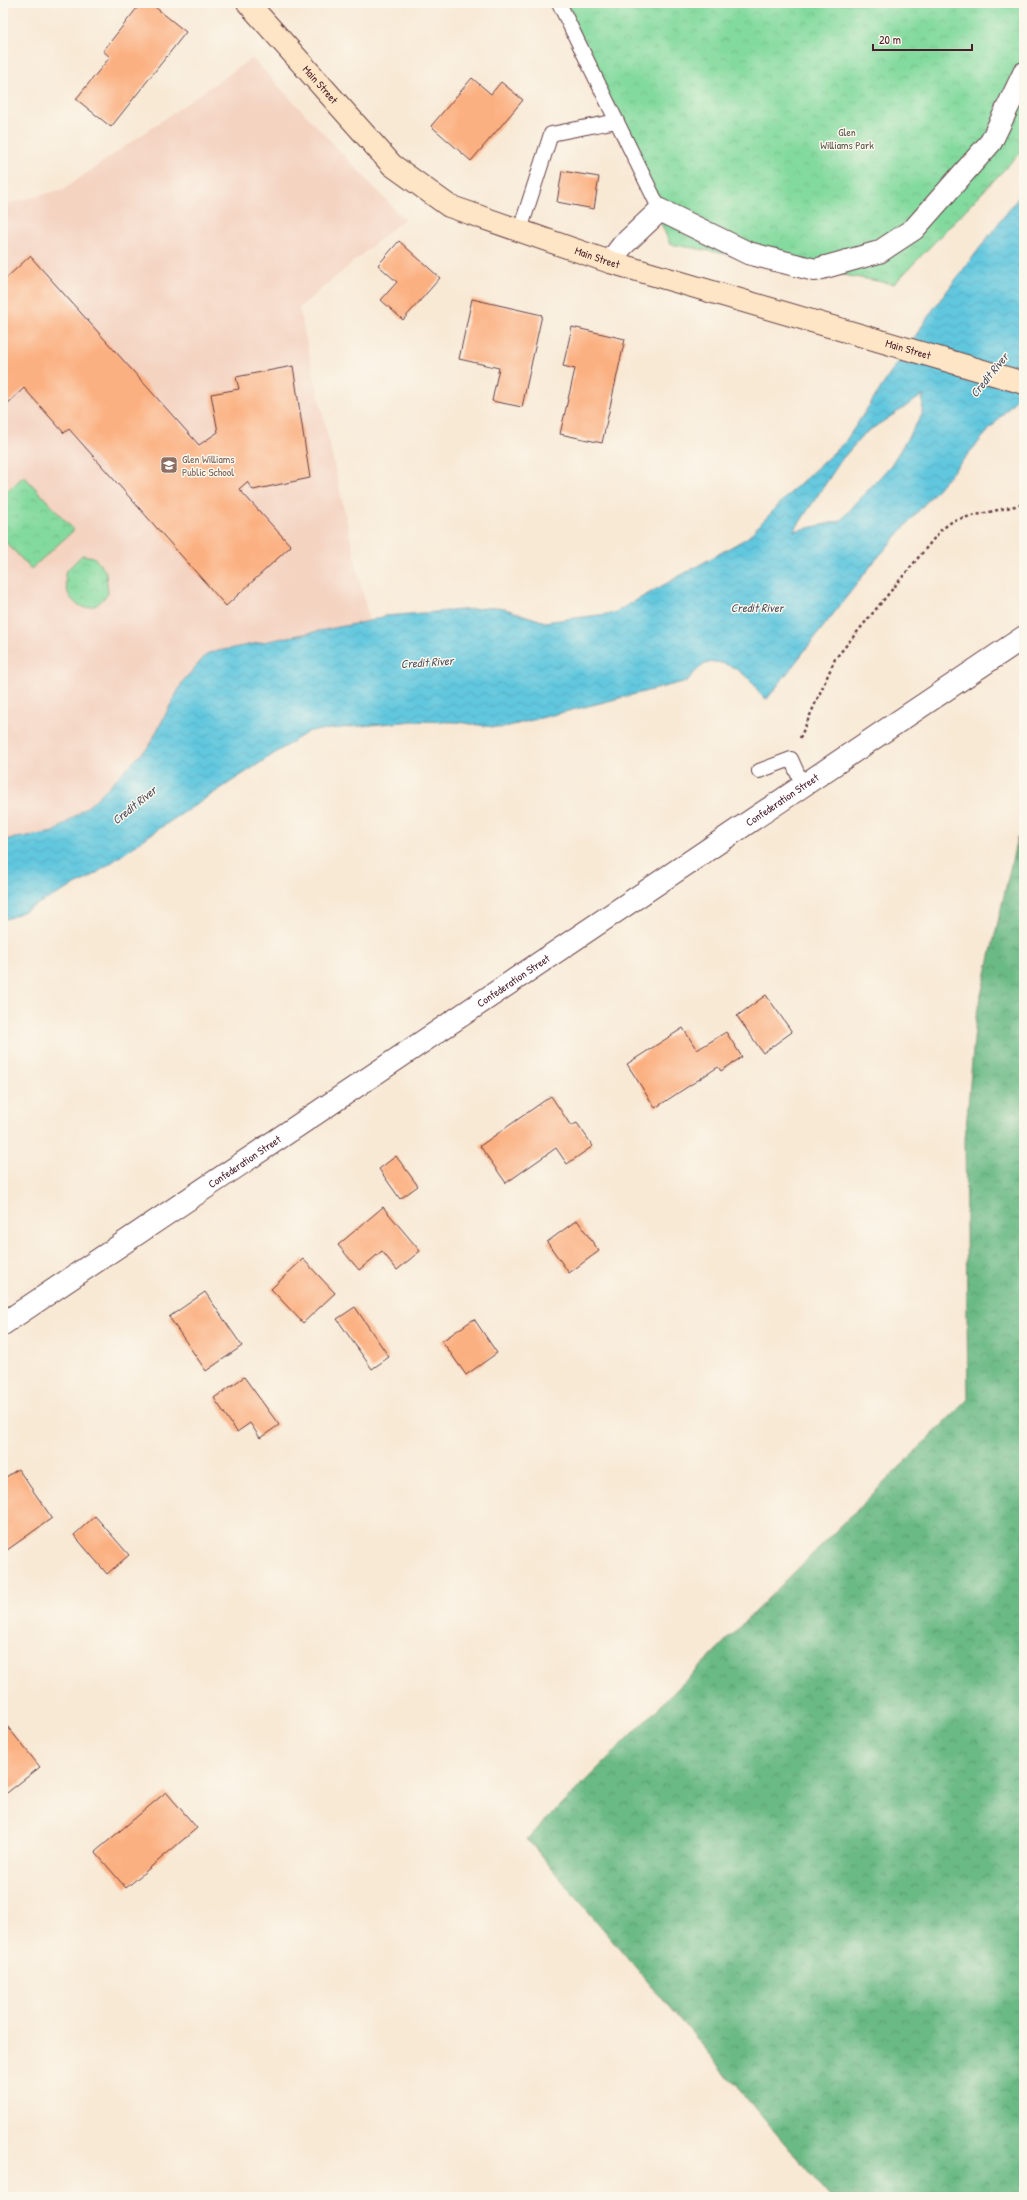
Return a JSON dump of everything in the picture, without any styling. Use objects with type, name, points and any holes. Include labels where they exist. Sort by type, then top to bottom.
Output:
[{"type":"main road","name":"Main Street","points":[[248,3],[392,165],[449,206],[610,262],[1024,383]]},
{"type":"street","points":[[610,262],[622,246],[660,210],[748,253],[815,270],[879,252],[914,229],[991,142],[1024,73]]},
{"type":"street","name":"Confederation Street","points":[[3,1324],[1024,637]]},
{"type":"lane","points":[[559,3],[660,210]]},
{"type":"lane","points":[[520,230],[551,134],[617,121]]},
{"type":"lane","points":[[759,771],[791,759],[803,786]]},
{"type":"path","points":[[791,759],[835,658],[941,530],[954,520],[1024,504]]},
{"type":"shaded area","name":"Glen Williams Public School","points":[[252,58],[404,219],[299,308],[369,621],[208,653],[183,681],[149,746],[92,803],[54,832],[3,840],[3,205],[64,189]]},
{"type":"green space","name":"Glen Williams Park","points":[[566,3],[1024,3],[1024,149],[894,284],[670,244]]},
{"type":"green space","points":[[24,476],[74,530],[31,569],[3,539],[3,495]]},
{"type":"green space","points":[[82,555],[94,557],[106,572],[108,594],[97,605],[86,608],[71,599],[67,590],[65,578],[65,572]]},
{"type":"green space","points":[[1024,829],[1024,2197],[830,2197],[527,1839],[968,1399],[965,1139],[976,1017],[1017,839]]},
{"type":"water","name":"Credit River","points":[[1024,190],[1024,390],[873,563],[767,699],[741,672],[728,665],[715,662],[702,666],[687,681],[501,728],[457,722],[413,721],[309,731],[157,830],[91,877],[14,916],[3,920],[3,840],[54,832],[92,803],[149,746],[183,681],[208,653],[369,621],[385,616],[499,607],[545,622],[614,613],[747,538],[794,489],[845,442],[934,308]],"holes":[[[923,395],[922,415],[891,465],[840,521],[794,531],[842,459],[864,434]]]},
{"type":"building","points":[[141,3],[150,3],[186,32],[111,127],[76,99],[110,57],[103,51]]},
{"type":"building","points":[[472,78],[491,94],[501,82],[523,100],[471,161],[431,126]]},
{"type":"building","points":[[562,171],[599,177],[594,209],[557,202]]},
{"type":"building","points":[[399,241],[440,278],[403,320],[381,300],[397,282],[378,265]]},
{"type":"building","points":[[30,256],[199,445],[218,432],[211,394],[239,389],[236,377],[293,366],[310,478],[253,490],[247,482],[239,489],[291,546],[226,606],[69,429],[64,433],[24,388],[3,408],[3,281]]},
{"type":"building","points":[[472,299],[542,315],[522,407],[492,401],[499,368],[459,359]]},
{"type":"building","points":[[572,327],[625,339],[602,443],[560,434],[575,369],[563,366]]},
{"type":"building","points":[[766,995],[792,1032],[763,1053],[737,1016]]},
{"type":"building","points":[[683,1028],[697,1050],[726,1032],[742,1057],[721,1071],[718,1067],[655,1108],[627,1064]]},
{"type":"building","points":[[551,1096],[571,1126],[577,1123],[593,1146],[567,1164],[556,1148],[506,1183],[480,1146]]},
{"type":"building","points":[[396,1156],[418,1186],[400,1199],[379,1169]]},
{"type":"building","points":[[383,1207],[420,1251],[397,1270],[382,1251],[359,1270],[338,1245]]},
{"type":"building","points":[[577,1220],[599,1251],[569,1273],[547,1242]]},
{"type":"building","points":[[303,1259],[335,1293],[303,1323],[271,1289]]},
{"type":"building","points":[[205,1292],[242,1346],[206,1371],[169,1317]]},
{"type":"building","points":[[355,1307],[389,1357],[372,1369],[337,1319]]},
{"type":"building","points":[[474,1319],[497,1353],[466,1375],[442,1341]]},
{"type":"building","points":[[244,1377],[279,1425],[260,1438],[250,1423],[237,1432],[214,1398]]},
{"type":"building","points":[[18,1469],[52,1518],[3,1553],[3,1479]]},
{"type":"building","points":[[95,1516],[129,1555],[107,1574],[74,1535]]},
{"type":"building","points":[[3,1721],[40,1767],[3,1796]]},
{"type":"building","points":[[166,1792],[197,1828],[126,1888],[95,1852]]},
{"type":"place","name":"Glen Williams Public School","points":[[169,465]]}]
